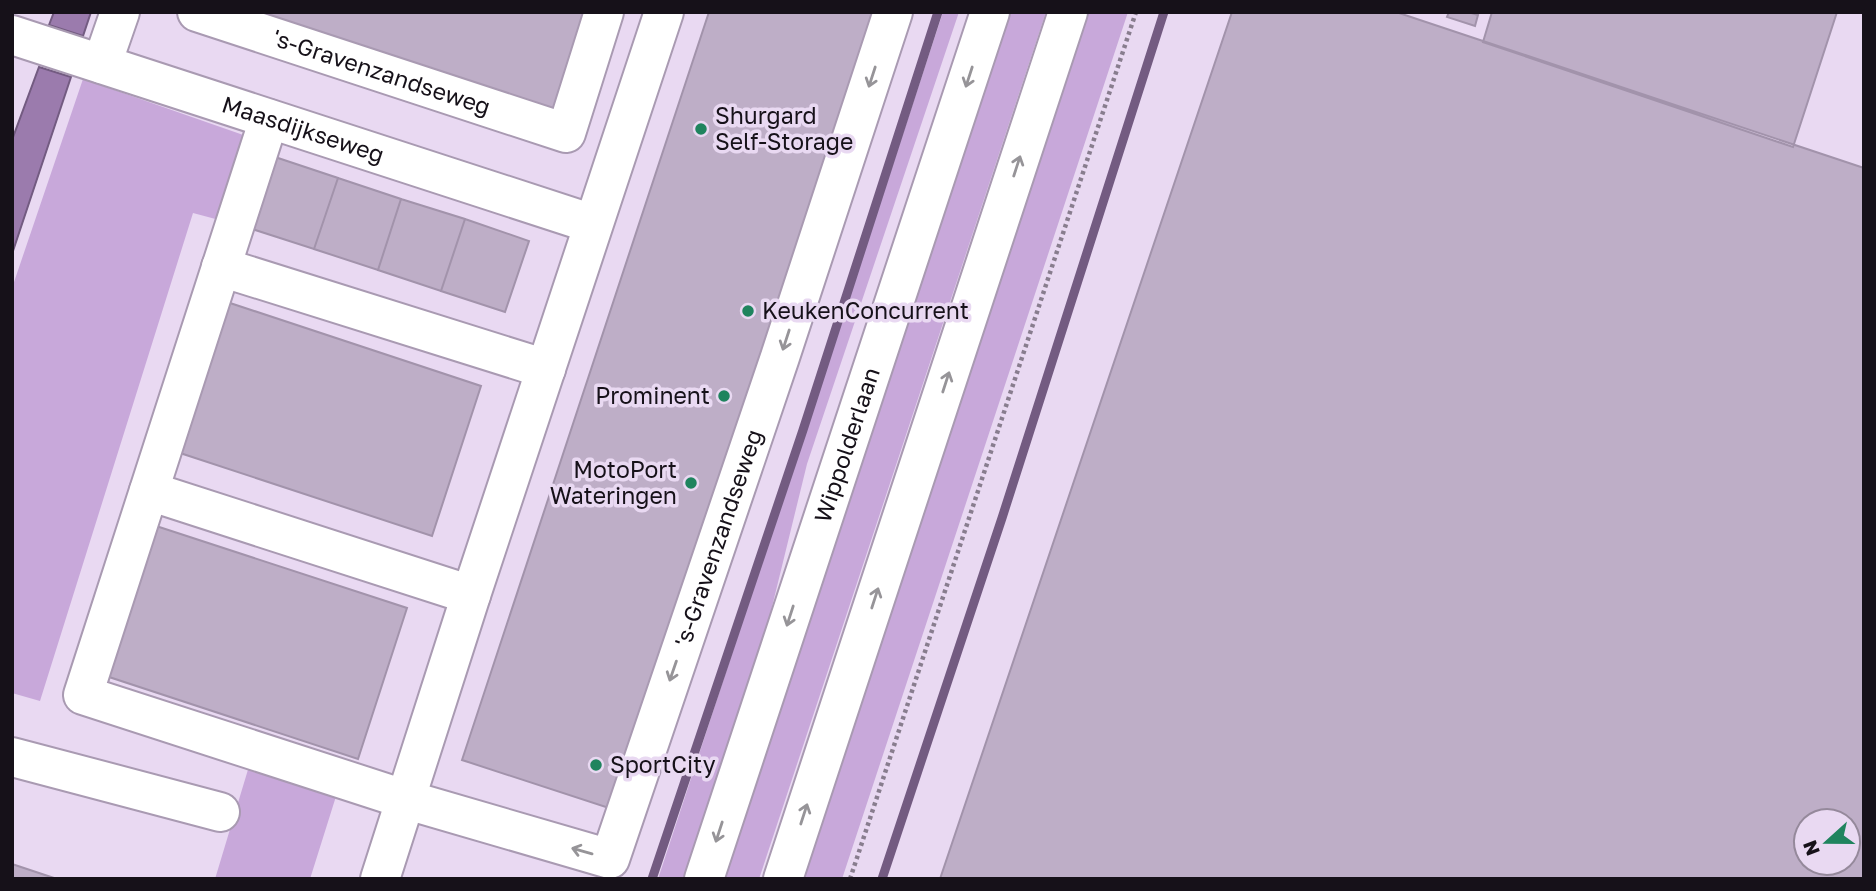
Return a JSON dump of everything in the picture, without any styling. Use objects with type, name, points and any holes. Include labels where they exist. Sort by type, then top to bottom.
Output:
[{"type":"main road","points":[[102,64],[120,12]]},
{"type":"main road","name":"'s-Gravenzandseweg","points":[[197,12],[566,133],[604,12]]},
{"type":"main road","points":[[380,879],[664,12]]},
{"type":"main road","name":"'s-Gravenzandseweg","points":[[269,119],[83,695],[404,799],[610,859],[780,357],[893,12]]},
{"type":"main road","name":"Wippolderlaan","points":[[704,879],[990,12]]},
{"type":"main road","points":[[783,879],[1068,12]]},
{"type":"main road","name":"Maasdijkseweg","points":[[12,35],[593,224]]},
{"type":"main road","points":[[221,267],[546,369]]},
{"type":"main road","points":[[149,491],[471,595]]},
{"type":"main road","points":[[12,757],[220,812]]},
{"type":"path","points":[[850,879],[1136,12]]},
{"type":"shaded area","points":[[54,12],[91,12],[83,36],[49,25]]},
{"type":"shaded area","points":[[943,12],[959,12],[807,464],[770,615],[683,879],[658,879]]},
{"type":"shaded area","points":[[1008,12],[1046,12],[759,879],[723,879]]},
{"type":"shaded area","points":[[1088,12],[1128,12],[842,879],[801,879]]},
{"type":"shaded area","points":[[39,67],[71,77],[12,254],[12,140]]},
{"type":"shaded area","points":[[83,79],[249,137],[223,221],[193,213],[40,701],[12,693],[12,288]]},
{"type":"shaded area","points":[[250,763],[338,790],[310,879],[215,879]]},
{"type":"building","points":[[253,12],[590,12],[557,113]]},
{"type":"building","points":[[709,12],[884,12],[615,810],[462,760]]},
{"type":"building","points":[[1232,12],[1396,12],[1864,168],[1864,879],[940,879]]},
{"type":"building","points":[[1449,12],[1478,15],[1475,26],[1447,17]]},
{"type":"building","points":[[1492,12],[1837,12],[1793,147],[1483,42]]},
{"type":"building","points":[[272,156],[338,178],[314,249],[249,228]]},
{"type":"building","points":[[338,178],[401,199],[378,270],[314,249]]},
{"type":"building","points":[[401,199],[465,219],[441,291],[378,270]]},
{"type":"building","points":[[465,219],[529,241],[505,312],[441,291]]},
{"type":"building","points":[[224,301],[481,386],[432,536],[174,451]]},
{"type":"building","points":[[150,524],[407,608],[358,759],[100,674]]},
{"type":"building","points":[[12,864],[57,879],[12,879]]},
{"type":"waterway","points":[[652,879],[803,430],[938,12]]},
{"type":"waterway","points":[[882,879],[1002,518],[1164,12]]},
{"type":"place","name":"Shurgard Self-Storage","points":[[701,129]]},
{"type":"place","name":"KeukenConcurrent","points":[[748,311]]},
{"type":"place","name":"Prominent","points":[[724,396]]},
{"type":"place","name":"MotoPort Wateringen","points":[[691,483]]},
{"type":"place","name":"SportCity","points":[[596,765]]}]
